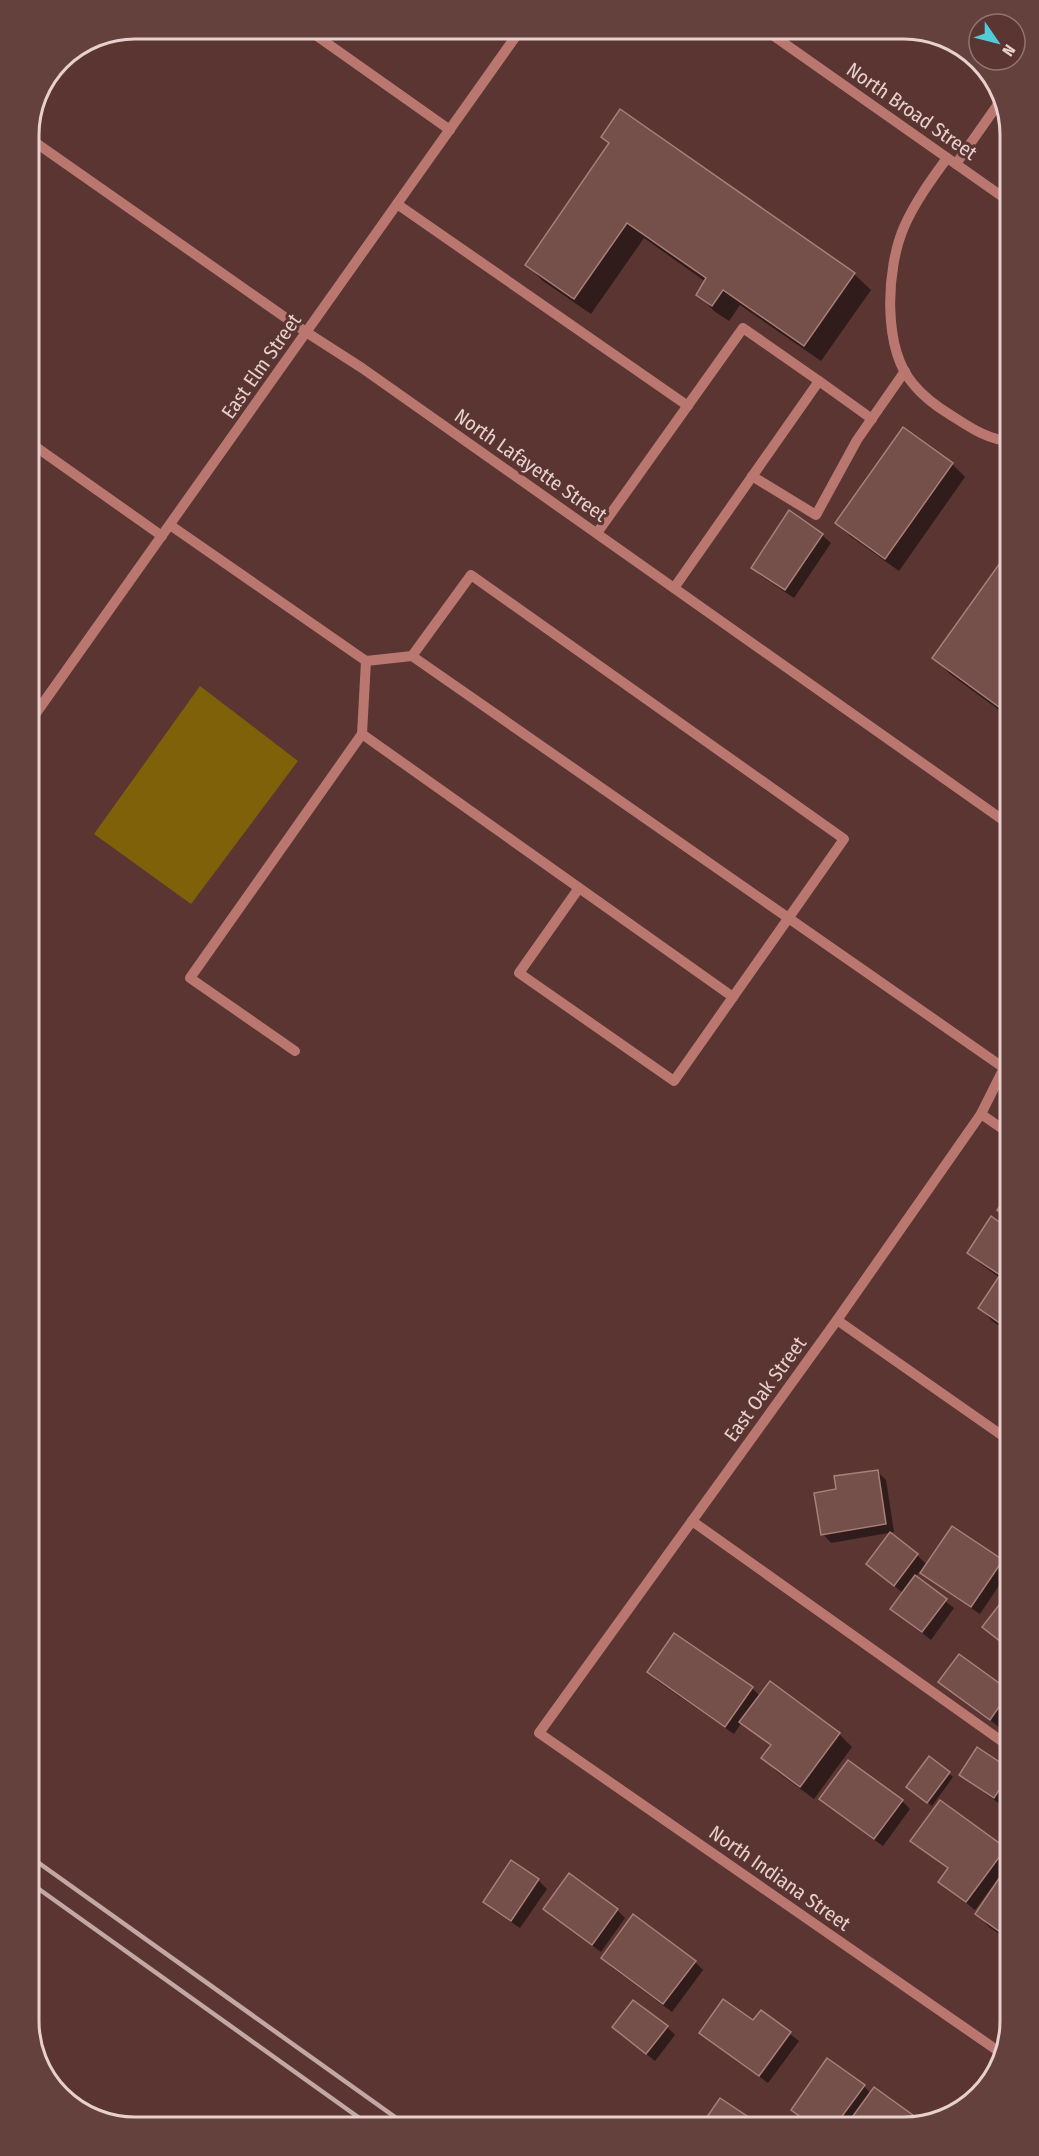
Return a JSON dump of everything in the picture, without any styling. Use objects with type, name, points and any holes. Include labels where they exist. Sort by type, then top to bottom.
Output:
[{"type":"street","points":[[322,39],[450,130]]},
{"type":"street","name":"East Elm Street","points":[[39,709],[514,39]]},
{"type":"street","name":"North Broad Street","points":[[778,39],[1000,194]]},
{"type":"street","points":[[995,106],[920,197],[904,228],[893,265],[889,301],[899,358],[912,384],[932,403],[979,433],[1000,438]]},
{"type":"street","name":"North Lafayette Street","points":[[39,145],[306,332],[362,368],[1000,817]]},
{"type":"street","points":[[397,204],[688,406]]},
{"type":"street","points":[[597,533],[743,328],[872,418]]},
{"type":"street","points":[[752,476],[816,514],[857,440],[905,371]]},
{"type":"street","points":[[674,588],[819,381]]},
{"type":"street","points":[[39,449],[162,536]]},
{"type":"street","points":[[170,525],[366,661],[412,656],[789,918],[1000,1059]]},
{"type":"street","points":[[412,656],[471,575],[844,838],[674,1082],[519,973],[579,888]]},
{"type":"street","points":[[294,1051],[189,978],[362,734],[366,661]]},
{"type":"street","points":[[362,734],[734,997]]},
{"type":"street","name":"East Oak Street","points":[[539,1733],[837,1320],[981,1114],[1000,1077]]},
{"type":"street","points":[[981,1114],[1000,1127]]},
{"type":"street","points":[[837,1320],[1000,1434]]},
{"type":"street","points":[[692,1521],[1000,1739]]},
{"type":"street","name":"North Indiana Street","points":[[539,1733],[996,2049]]},
{"type":"shaded area","points":[[200,686],[298,761],[191,904],[94,834]]},
{"type":"building","points":[[620,109],[855,273],[804,346],[723,290],[712,306],[696,295],[706,278],[627,223],[574,299],[525,265],[609,143],[601,137]]},
{"type":"building","points":[[903,427],[953,463],[885,559],[835,523]]},
{"type":"building","points":[[789,510],[823,534],[785,590],[751,568]]},
{"type":"building","points":[[1000,563],[1000,708],[932,658]]},
{"type":"building","points":[[991,1216],[1000,1223],[1000,1275],[967,1253]]},
{"type":"building","points":[[1000,1275],[1000,1323],[978,1308]]},
{"type":"building","points":[[878,1470],[886,1524],[821,1535],[814,1493],[836,1489],[834,1476]]},
{"type":"building","points":[[952,1526],[1000,1558],[1000,1564],[971,1607],[920,1573]]},
{"type":"building","points":[[890,1532],[918,1554],[894,1586],[866,1564]]},
{"type":"building","points":[[915,1575],[947,1599],[922,1632],[890,1609]]},
{"type":"building","points":[[1000,1604],[1000,1641],[982,1627]]},
{"type":"building","points":[[674,1633],[753,1687],[725,1727],[647,1672]]},
{"type":"building","points":[[959,1654],[1000,1684],[1000,1706],[990,1720],[938,1682]]},
{"type":"building","points":[[770,1681],[840,1733],[800,1787],[761,1758],[771,1745],[739,1722]]},
{"type":"building","points":[[977,1747],[1000,1762],[1000,1789],[994,1798],[959,1775]]},
{"type":"building","points":[[929,1756],[950,1772],[927,1803],[906,1787]]},
{"type":"building","points":[[848,1760],[903,1800],[874,1839],[819,1799]]},
{"type":"building","points":[[940,1800],[1000,1844],[1000,1856],[966,1902],[938,1882],[948,1868],[910,1841]]},
{"type":"building","points":[[511,1860],[539,1879],[511,1921],[483,1902]]},
{"type":"building","points":[[569,1873],[618,1909],[592,1945],[543,1909]]},
{"type":"building","points":[[1000,1877],[1000,1932],[975,1914]]},
{"type":"building","points":[[633,1914],[696,1961],[663,2004],[601,1958]]},
{"type":"building","points":[[723,1999],[753,2020],[761,2010],[791,2032],[759,2076],[699,2033]]},
{"type":"building","points":[[633,2000],[668,2026],[646,2054],[612,2027]]},
{"type":"building","points":[[827,2058],[865,2085],[841,2117],[801,2117],[791,2110]]},
{"type":"building","points":[[874,2087],[914,2116],[904,2117],[852,2117]]},
{"type":"building","points":[[720,2098],[748,2117],[707,2117]]},
{"type":"railway","points":[[39,1863],[395,2117]]},
{"type":"railway","points":[[39,1889],[358,2117]]}]
